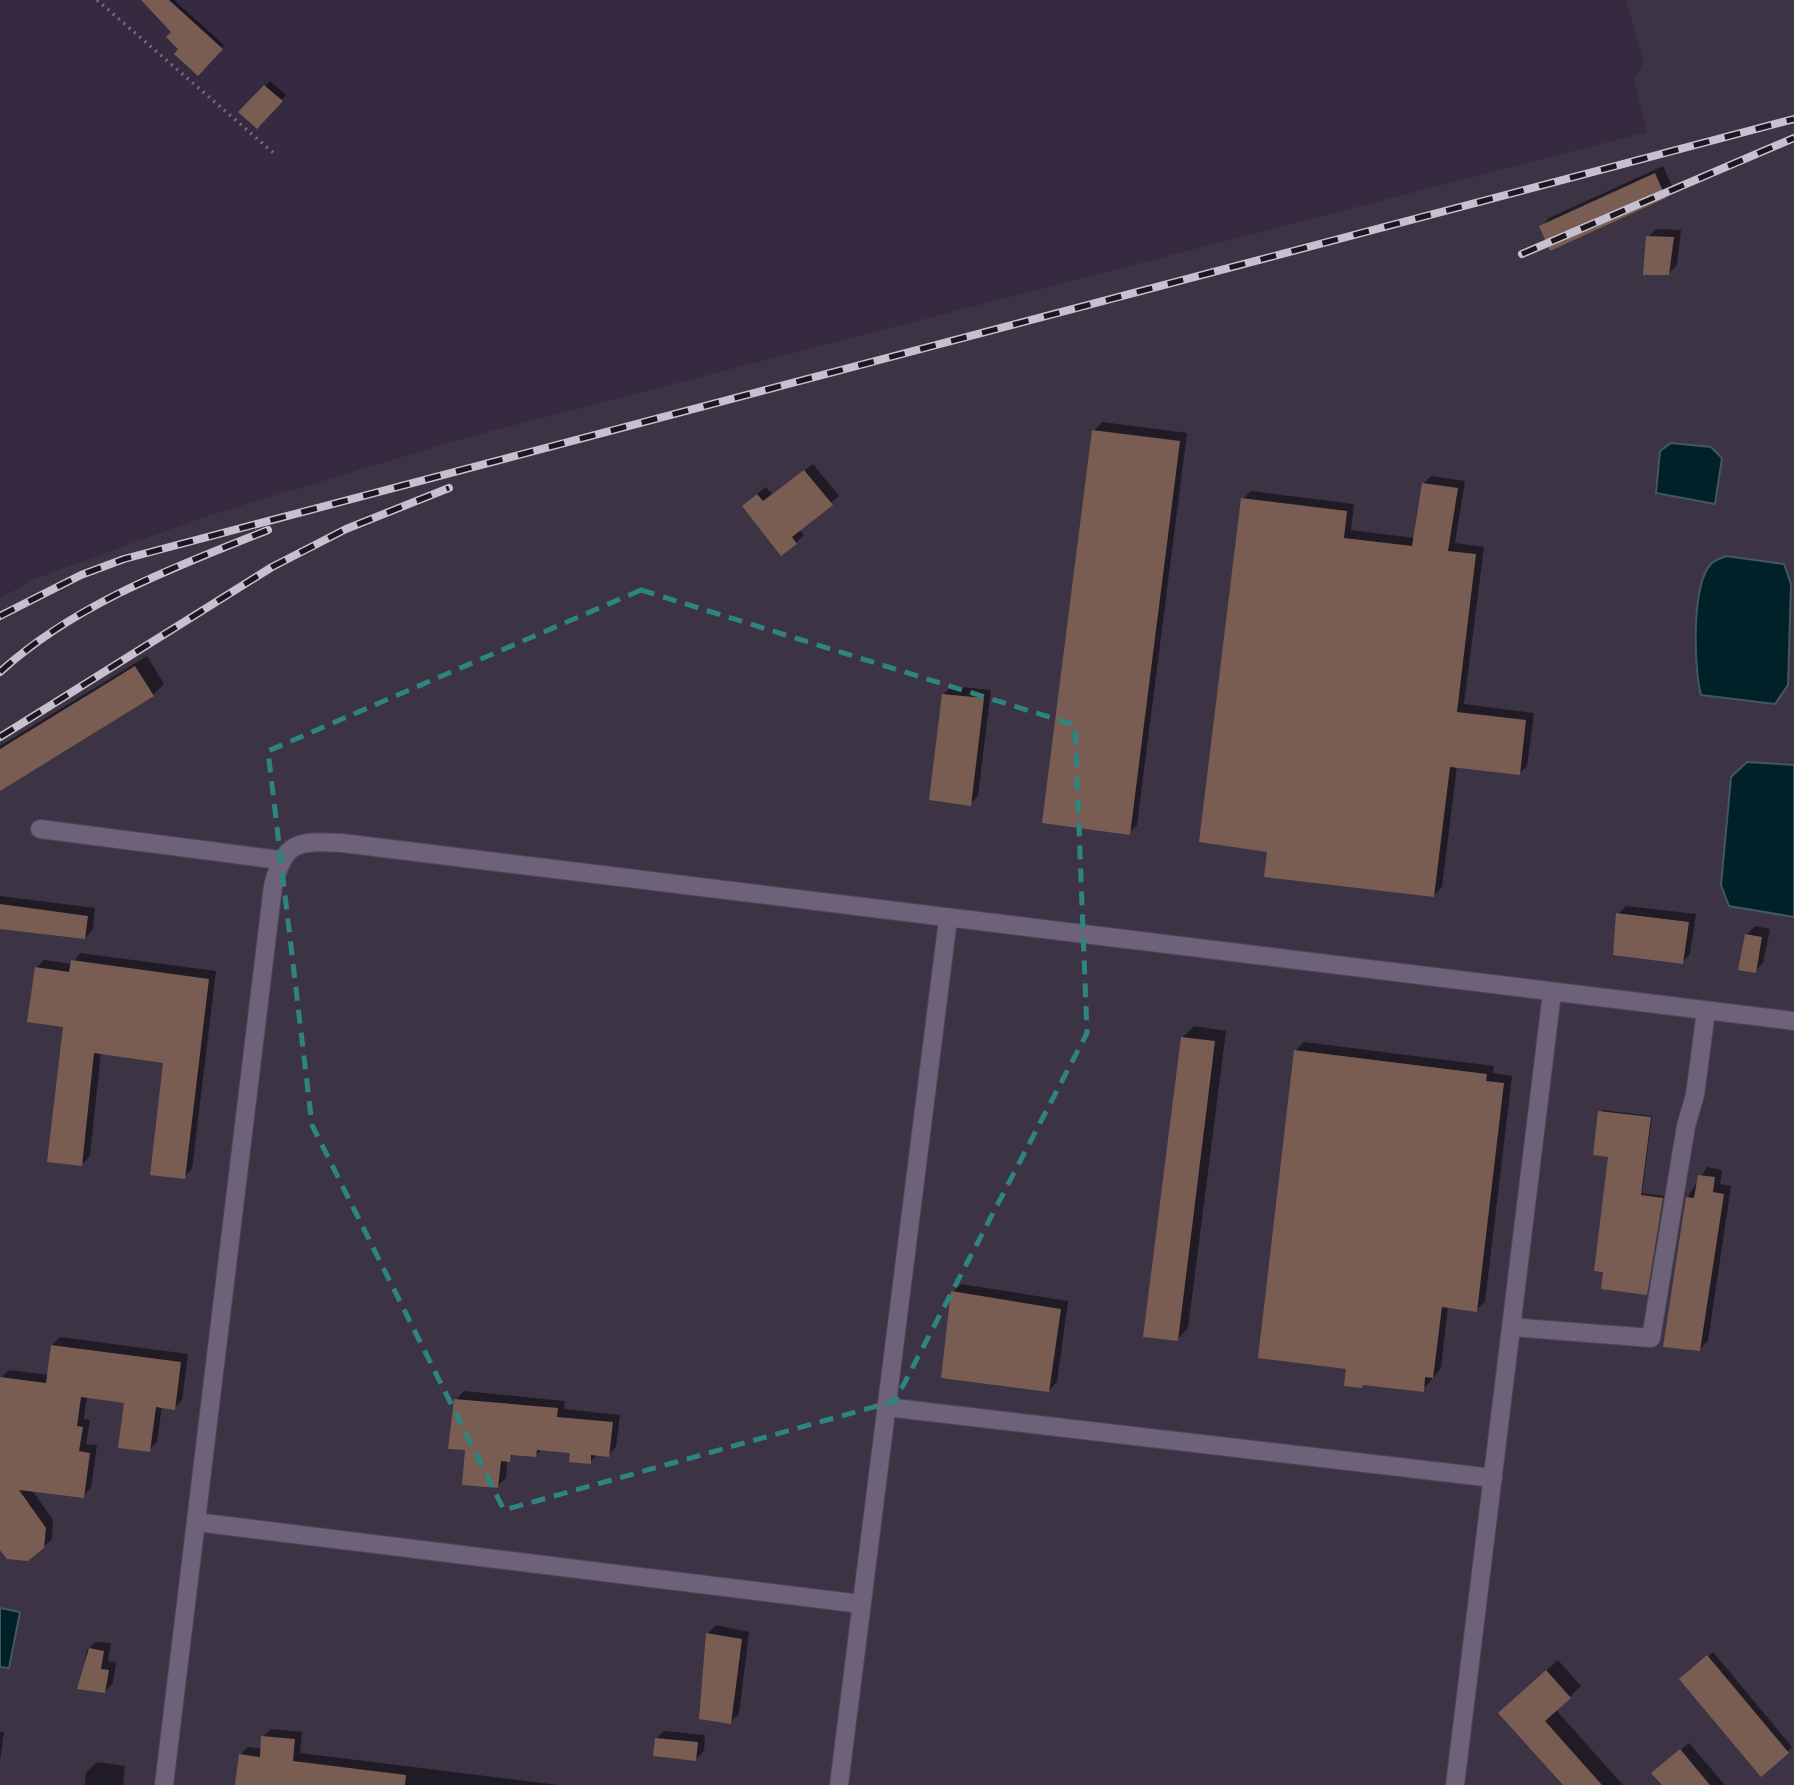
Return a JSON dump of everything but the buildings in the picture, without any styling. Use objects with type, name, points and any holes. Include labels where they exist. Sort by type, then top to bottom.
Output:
[{"type":"lane","points":[[40,830],[280,860]]},
{"type":"lane","points":[[164,1785],[274,886],[280,860],[289,847],[311,842],[342,843],[1794,1021]]},
{"type":"lane","points":[[839,1785],[948,919]]},
{"type":"lane","points":[[1455,1785],[1552,993]]},
{"type":"lane","points":[[1511,1327],[1651,1338],[1686,1126],[1695,1096],[1706,1011]]},
{"type":"lane","points":[[886,1407],[1493,1478]]},
{"type":"lane","points":[[196,1522],[861,1604]]},
{"type":"path","points":[[97,0],[276,155]]},
{"type":"highlighted area","points":[[641,590],[1075,725],[1087,1033],[895,1401],[504,1510],[312,1125],[268,751]]},
{"type":"shaded area","points":[[1626,0],[1794,0],[1794,1785],[0,1785],[0,599],[32,580],[204,517],[465,438],[1647,132],[1634,79],[1642,68],[1643,58]]},
{"type":"shaded area","points":[[1671,443],[1711,447],[1722,458],[1715,504],[1656,493],[1660,451]]},
{"type":"shaded area","points":[[1726,556],[1784,564],[1791,584],[1788,685],[1775,704],[1701,695],[1696,648],[1700,590],[1711,564]]},
{"type":"shaded area","points":[[1747,762],[1794,765],[1794,917],[1729,906],[1721,885],[1731,777]]},
{"type":"shaded area","points":[[0,1608],[20,1612],[9,1668],[0,1667]]},
{"type":"railway","points":[[0,616],[81,575],[124,559],[1794,119]]},
{"type":"railway","points":[[1522,254],[1794,138]]},
{"type":"railway","points":[[0,737],[272,567],[346,529],[449,488]]},
{"type":"railway","points":[[0,672],[61,626],[94,607],[162,573],[268,530]]}]
